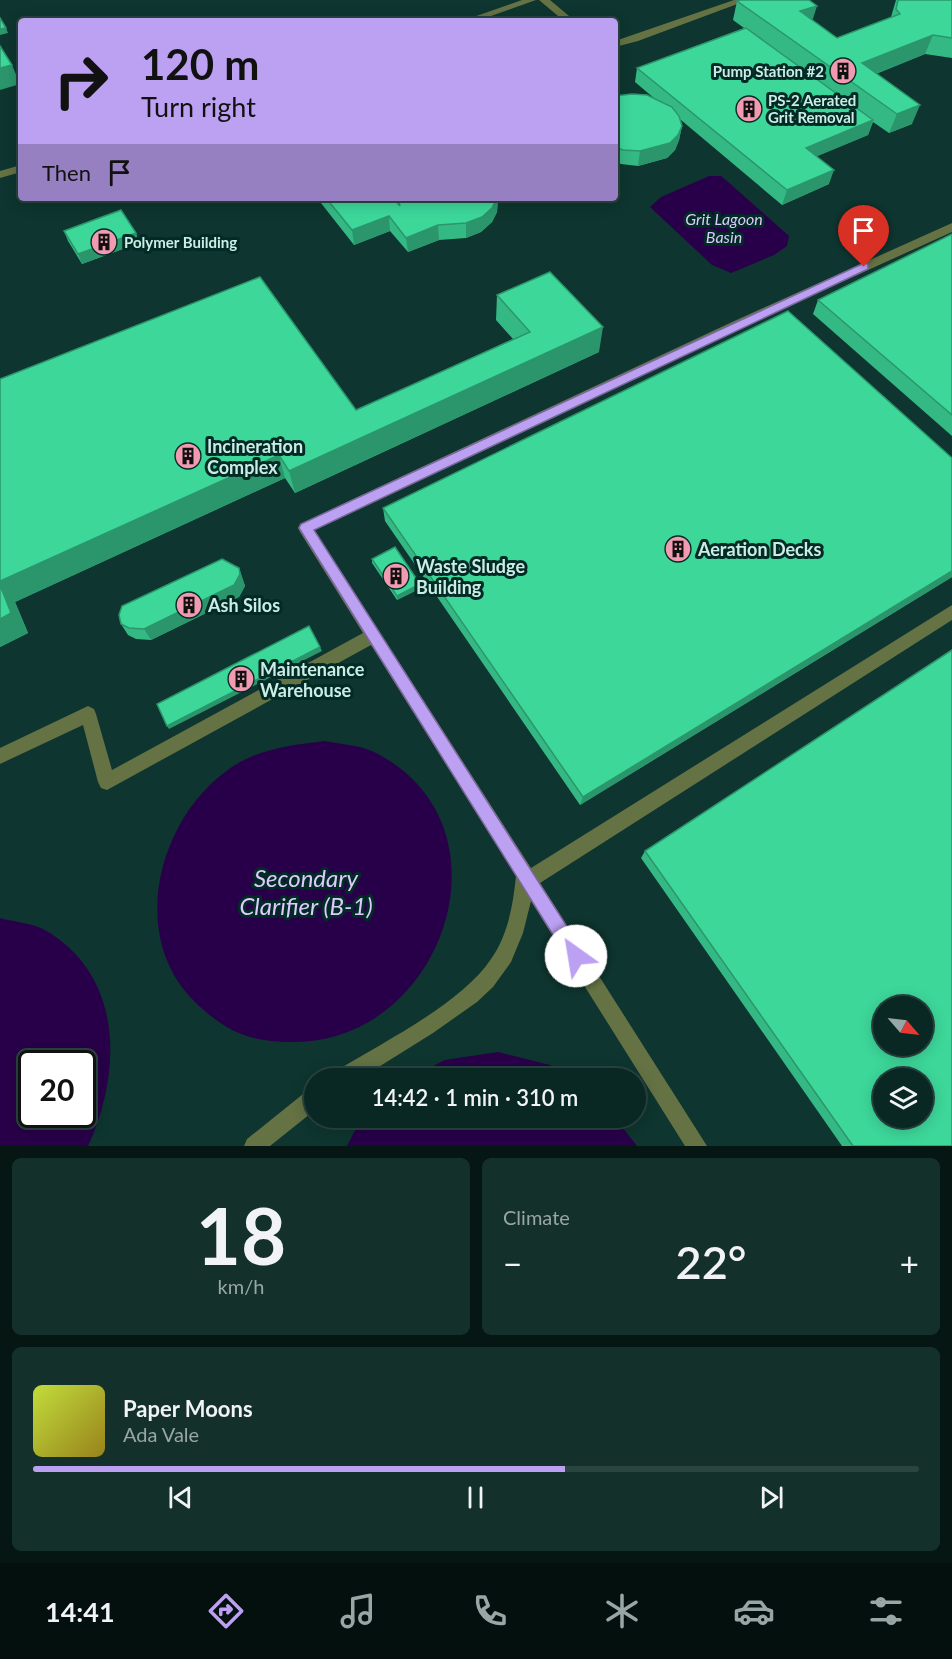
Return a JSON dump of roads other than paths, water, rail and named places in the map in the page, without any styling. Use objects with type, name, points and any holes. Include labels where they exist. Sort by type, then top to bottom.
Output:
[{"type":"lane","points":[[476,18],[531,0]]},
{"type":"lane","points":[[544,0],[566,18]]},
{"type":"lane","points":[[618,43],[743,0]]},
{"type":"lane","points":[[0,175],[18,169]]},
{"type":"lane","points":[[697,1146],[305,528],[952,226]]},
{"type":"lane","points":[[526,877],[952,612]]},
{"type":"lane","points":[[0,756],[88,714],[108,782],[373,636]]},
{"type":"lane","points":[[359,1068],[461,1002],[497,968],[514,934],[523,903],[526,877]]},
{"type":"lane","points":[[254,1146],[304,1106]]},
{"type":"water","name":"Grit Lagoon Basin","points":[[709,176],[721,176],[789,236],[787,246],[774,255],[731,273],[712,265],[650,207],[661,197]]},
{"type":"water","name":"Secondary Clarifier (B-1)","points":[[325,741],[372,751],[417,784],[443,827],[452,875],[444,924],[423,970],[389,1008],[344,1033],[291,1042],[262,1040],[238,1033],[206,1012],[174,975],[161,943],[157,910],[161,876],[171,843],[187,813],[209,786],[246,759],[279,748]]},
{"type":"water","points":[[0,918],[45,930],[71,949],[90,973],[102,999],[109,1028],[110,1057],[107,1088],[96,1125],[96,1050],[18,1050],[18,1128],[95,1128],[88,1146],[0,1146]]},
{"type":"water","points":[[498,1052],[555,1068],[429,1068],[445,1060]]},
{"type":"water","points":[[357,1128],[623,1128],[637,1146],[347,1146]]},
{"type":"place","name":"Pump Station #2","points":[[843,71]]},
{"type":"place","name":"PS-2 Aerated Grit Removal","points":[[749,109]]},
{"type":"place","name":"Polymer Building","points":[[104,242]]},
{"type":"place","name":"Incineration Complex","points":[[188,456]]},
{"type":"place","name":"Aeration Decks","points":[[678,549]]},
{"type":"place","name":"Waste Sludge Building","points":[[396,576]]},
{"type":"place","name":"Ash Silos","points":[[189,605]]},
{"type":"place","name":"Maintenance Warehouse","points":[[241,679]]}]
